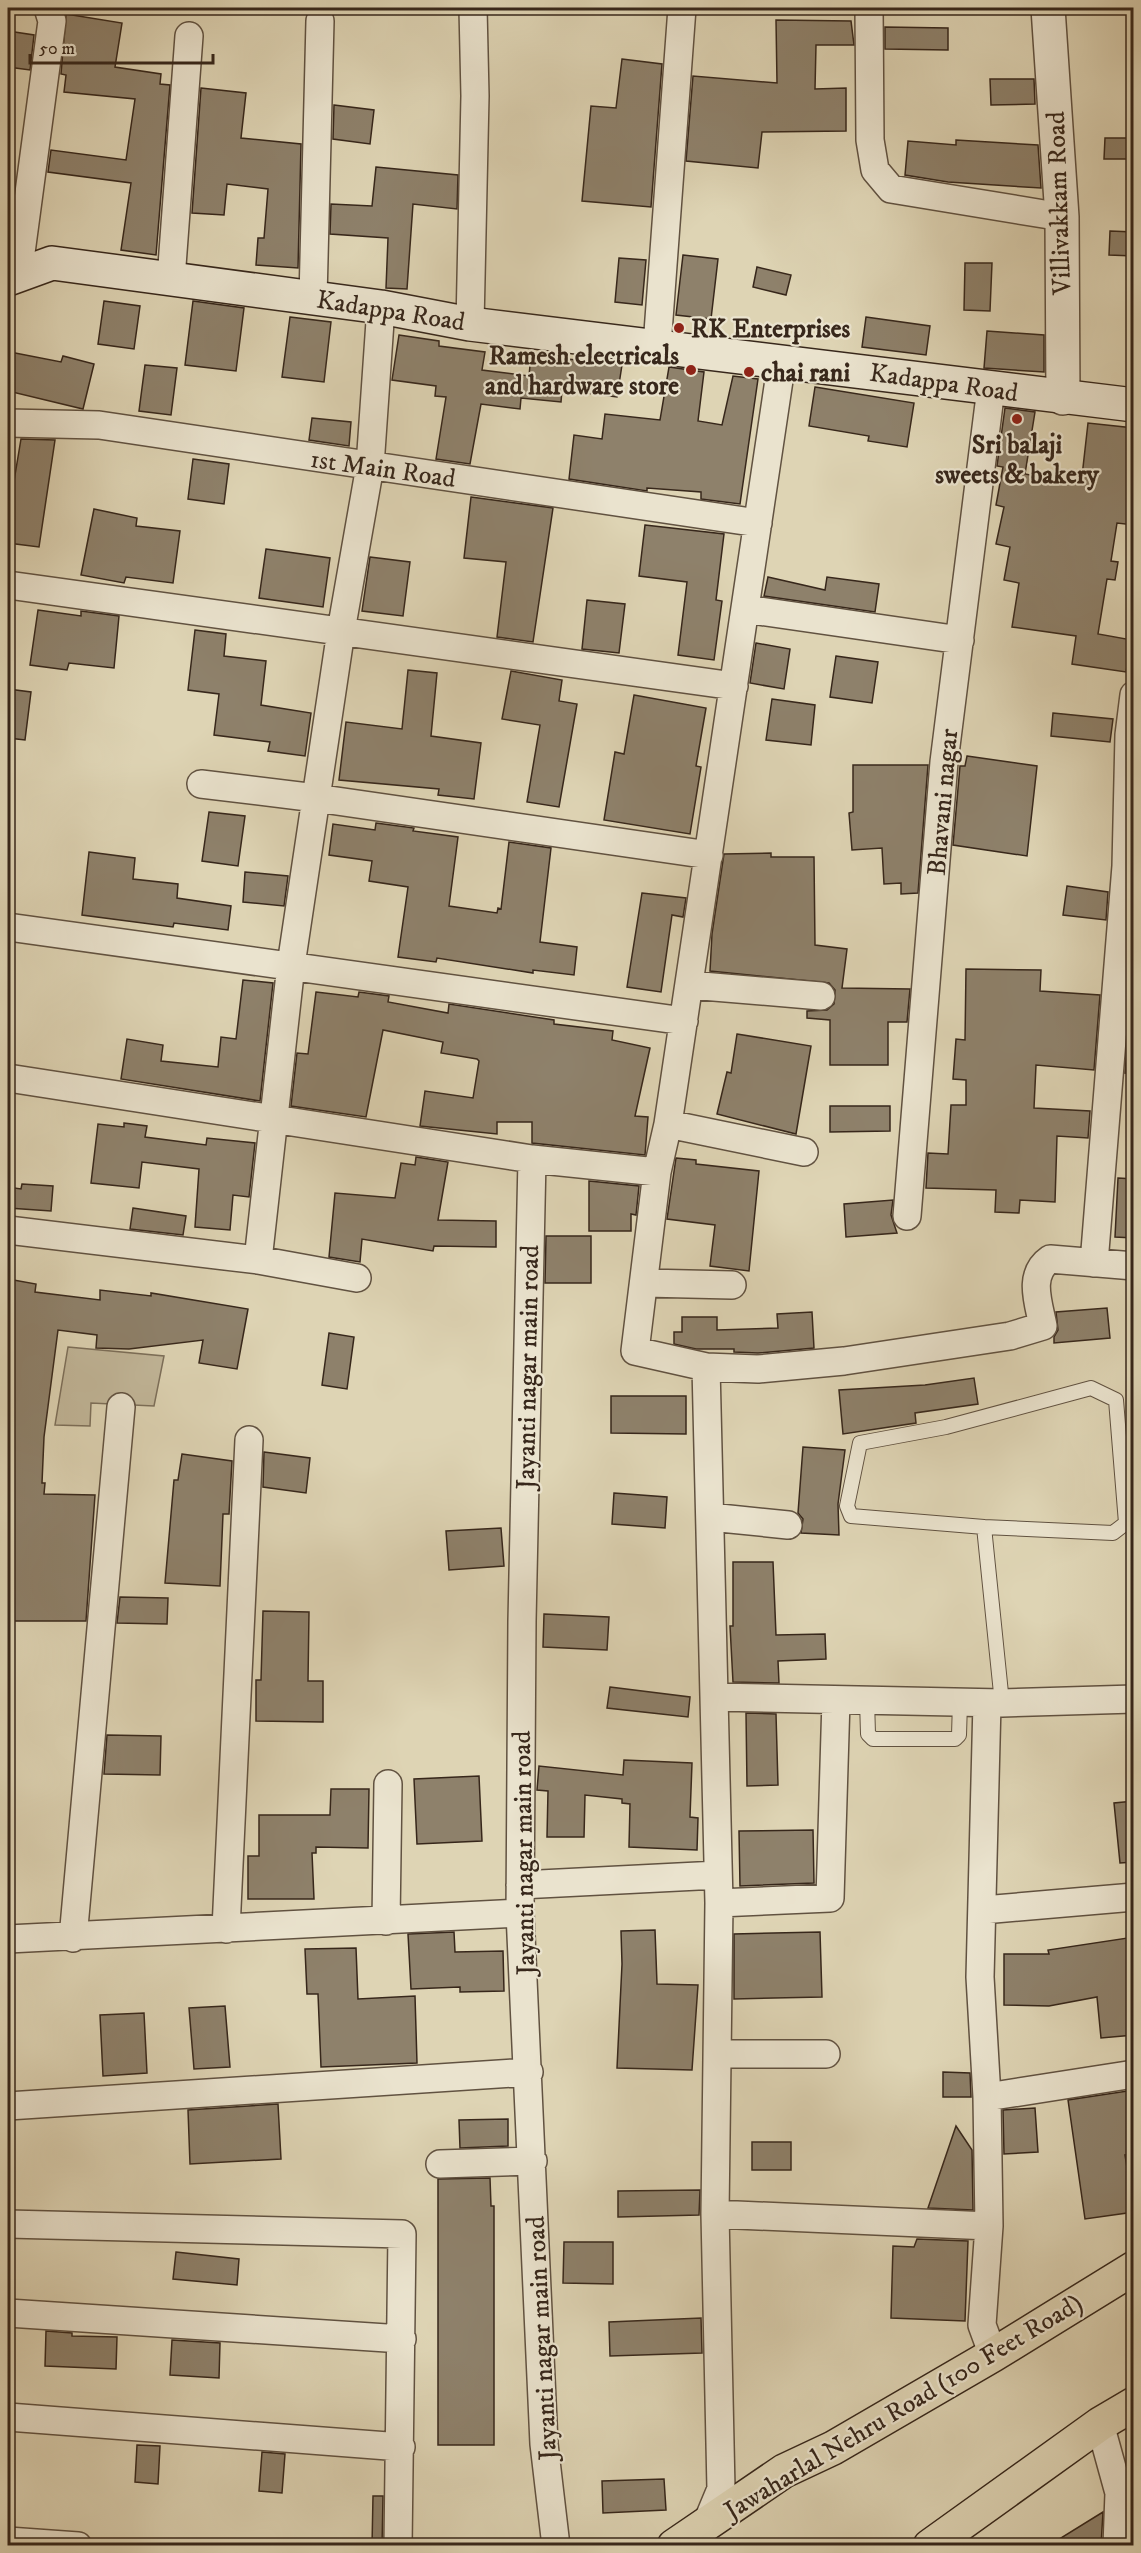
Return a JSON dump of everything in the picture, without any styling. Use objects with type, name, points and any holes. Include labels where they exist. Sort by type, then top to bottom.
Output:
[{"type":"main road","name":"Villivakkam Road","points":[[1048,8],[1062,217],[1063,398]]},
{"type":"main road","name":"Kadappa Road","points":[[13,277],[52,263],[381,307],[470,324],[782,360],[1063,398],[1134,405]]},
{"type":"main road","name":"Jawaharlal Nehru Road (100 Feet Road)","points":[[674,2546],[784,2472],[833,2448],[993,2355],[1134,2268]]},
{"type":"main road","points":[[930,2546],[1100,2424],[1134,2404]]},
{"type":"street","points":[[13,277],[52,21],[48,8]]},
{"type":"street","points":[[470,324],[475,96],[473,8]]},
{"type":"street","points":[[657,346],[682,8]]},
{"type":"street","points":[[869,8],[870,140],[875,170],[891,189],[1062,217]]},
{"type":"street","points":[[313,298],[320,21]]},
{"type":"street","points":[[171,279],[189,36]]},
{"type":"street","points":[[258,1260],[291,965],[340,631],[370,466],[381,307]]},
{"type":"street","points":[[782,360],[690,986],[668,1124],[657,1172],[635,1351],[706,1368],[758,1368],[844,1361],[1010,1336],[1043,1326],[1035,1282],[1045,1263],[1050,1259],[1134,1266]]},
{"type":"street","name":"Bhavani nagar","points":[[908,1216],[944,762],[991,388]]},
{"type":"street","name":"1st Main Road","points":[[8,423],[99,425],[758,523]]},
{"type":"street","points":[[8,585],[734,686]]},
{"type":"street","points":[[745,609],[960,640]]},
{"type":"street","points":[[1094,1263],[1126,866],[1129,735],[1134,695]]},
{"type":"street","points":[[201,784],[316,798],[709,855]]},
{"type":"street","points":[[8,927],[684,1021]]},
{"type":"street","points":[[690,986],[821,996]]},
{"type":"street","points":[[8,1078],[532,1159],[657,1172]]},
{"type":"street","points":[[668,1124],[804,1152]]},
{"type":"street","name":"Jayanti nagar main road","points":[[532,1159],[522,1621],[520,1913],[529,2072],[544,2444],[556,2546]]},
{"type":"street","points":[[8,1230],[258,1260],[357,1278]]},
{"type":"street","points":[[645,1283],[732,1285]]},
{"type":"street","points":[[706,1368],[719,1903],[715,2214],[721,2489],[706,2525]]},
{"type":"street","points":[[73,1938],[121,1407]]},
{"type":"street","points":[[226,1929],[249,1440]]},
{"type":"street","points":[[710,1517],[788,1525]]},
{"type":"street","points":[[714,1697],[995,1703],[1134,1699]]},
{"type":"street","points":[[719,1903],[830,1898],[836,1700]]},
{"type":"street","points":[[993,2355],[982,2325],[989,2226],[987,2097],[980,1977],[995,1703]]},
{"type":"street","points":[[386,1920],[388,1784]]},
{"type":"street","points":[[520,1885],[718,1875]]},
{"type":"street","points":[[983,1910],[1134,1897]]},
{"type":"street","points":[[8,1939],[73,1938],[520,1913]]},
{"type":"street","points":[[717,2054],[826,2054]]},
{"type":"street","points":[[8,2106],[529,2072]]},
{"type":"street","points":[[987,2097],[1134,2074]]},
{"type":"street","points":[[440,2164],[532,2161]]},
{"type":"street","points":[[715,2214],[989,2226]]},
{"type":"street","points":[[8,2224],[402,2234],[399,2546]]},
{"type":"street","points":[[8,2313],[402,2338]]},
{"type":"street","points":[[8,2417],[401,2447]]},
{"type":"street","points":[[1100,2424],[1119,2493],[1117,2546]]},
{"type":"street","points":[[15,2543],[78,2546]]},
{"type":"lane","points":[[1091,1388],[1116,1400],[1126,1522],[1113,1533],[984,1527],[851,1516],[847,1506],[860,1443],[946,1427],[1091,1388]]},
{"type":"lane","points":[[984,1527],[995,1703]]},
{"type":"lane","points":[[867,1701],[868,1734],[873,1739],[955,1739],[959,1735],[960,1702]]},
{"type":"shaded area","points":[[68,1347],[164,1356],[154,1406],[91,1403],[90,1426],[55,1425]]},
{"type":"building","points":[[66,14],[122,23],[115,67],[161,74],[160,84],[170,85],[156,255],[121,250],[131,183],[48,172],[51,150],[126,160],[135,99],[64,92],[66,75],[61,74]]},
{"type":"building","points":[[776,20],[851,21],[854,45],[816,45],[815,89],[846,88],[846,131],[762,132],[758,168],[686,161],[693,76],[777,83]]},
{"type":"building","points":[[885,27],[948,28],[948,50],[885,49]]},
{"type":"building","points":[[8,31],[34,35],[30,70],[8,67]]},
{"type":"building","points":[[622,59],[662,64],[651,207],[582,201],[591,106],[616,108]]},
{"type":"building","points":[[990,79],[1034,79],[1035,104],[991,105]]},
{"type":"building","points":[[201,88],[246,93],[241,138],[301,144],[298,268],[256,265],[258,238],[264,238],[268,189],[227,184],[224,215],[192,213]]},
{"type":"building","points":[[334,105],[374,110],[370,144],[333,139]]},
{"type":"building","points":[[1105,138],[1134,138],[1134,159],[1104,159]]},
{"type":"building","points":[[956,140],[1038,145],[1041,188],[948,182],[905,175],[908,141],[956,145]]},
{"type":"building","points":[[376,167],[458,175],[457,209],[413,204],[407,289],[386,288],[388,238],[330,234],[331,204],[372,206]]},
{"type":"building","points":[[1110,231],[1134,232],[1134,256],[1109,255]]},
{"type":"building","points":[[683,255],[718,259],[711,319],[676,315]]},
{"type":"building","points":[[619,258],[646,260],[642,305],[615,302]]},
{"type":"building","points":[[965,263],[992,263],[990,311],[964,310]]},
{"type":"building","points":[[757,267],[791,275],[786,295],[753,287]]},
{"type":"building","points":[[104,301],[140,306],[134,349],[98,344]]},
{"type":"building","points":[[193,301],[244,308],[236,371],[185,365]]},
{"type":"building","points":[[290,317],[331,322],[324,382],[282,377]]},
{"type":"building","points":[[866,317],[930,326],[926,355],[862,347]]},
{"type":"building","points":[[987,331],[1044,335],[1044,372],[984,368]]},
{"type":"building","points":[[399,335],[439,341],[439,346],[485,352],[482,370],[529,376],[531,355],[622,365],[617,397],[562,390],[561,402],[521,398],[520,409],[481,404],[470,464],[436,459],[446,397],[435,396],[436,386],[392,380]]},
{"type":"building","points":[[10,352],[61,362],[63,356],[94,364],[83,409],[8,391]]},
{"type":"building","points":[[145,365],[177,368],[171,415],[139,411]]},
{"type":"building","points":[[669,367],[704,372],[698,421],[722,425],[733,376],[758,379],[740,504],[701,499],[701,492],[647,488],[647,491],[569,479],[574,435],[602,439],[605,414],[660,420]]},
{"type":"building","points":[[815,387],[914,403],[907,447],[868,441],[869,436],[809,426]]},
{"type":"building","points":[[1005,408],[1035,412],[1025,474],[1081,485],[1088,423],[1134,428],[1127,480],[1134,481],[1134,525],[1117,523],[1111,561],[1118,562],[1115,580],[1107,579],[1098,634],[1132,640],[1126,672],[1072,664],[1076,636],[1012,627],[1019,583],[1004,580],[1010,547],[996,544],[1004,507],[996,505],[1003,467],[997,466]]},
{"type":"building","points":[[312,418],[351,422],[349,446],[309,440]]},
{"type":"building","points":[[21,439],[55,440],[39,547],[8,543],[8,505],[10,505]]},
{"type":"building","points":[[193,459],[229,464],[224,504],[188,499]]},
{"type":"building","points":[[471,497],[553,508],[533,642],[497,637],[506,562],[464,558]]},
{"type":"building","points":[[94,509],[137,518],[136,526],[180,531],[173,583],[126,577],[124,583],[81,575]]},
{"type":"building","points":[[645,525],[724,534],[716,600],[722,601],[714,660],[678,655],[687,582],[639,576]]},
{"type":"building","points":[[266,549],[330,558],[323,607],[259,598]]},
{"type":"building","points":[[370,557],[410,562],[403,616],[362,611]]},
{"type":"building","points":[[768,577],[825,590],[827,577],[879,584],[875,612],[764,596]]},
{"type":"building","points":[[587,600],[625,604],[619,653],[582,649]]},
{"type":"building","points":[[38,610],[81,616],[81,611],[119,616],[114,668],[69,663],[67,670],[30,665]]},
{"type":"building","points":[[195,630],[226,634],[224,656],[266,661],[261,705],[311,713],[305,756],[268,751],[270,742],[214,735],[219,694],[188,690]]},
{"type":"building","points":[[756,643],[790,649],[784,689],[750,683]]},
{"type":"building","points":[[836,656],[878,662],[872,703],[830,697]]},
{"type":"building","points":[[408,670],[437,673],[431,736],[481,743],[474,799],[438,795],[439,789],[339,780],[346,722],[402,729]]},
{"type":"building","points":[[511,671],[562,680],[559,701],[577,704],[559,807],[527,802],[540,725],[502,719]]},
{"type":"building","points":[[8,689],[31,692],[25,740],[8,738]]},
{"type":"building","points":[[634,695],[706,708],[696,766],[701,767],[690,834],[604,820],[615,752],[624,754]]},
{"type":"building","points":[[772,699],[815,705],[811,745],[766,740]]},
{"type":"building","points":[[1053,713],[1113,719],[1110,742],[1051,736]]},
{"type":"building","points":[[967,756],[1037,766],[1027,856],[953,845],[960,766],[965,766]]},
{"type":"building","points":[[853,765],[928,765],[918,893],[901,894],[901,883],[884,884],[882,848],[852,850],[849,813],[853,812]]},
{"type":"building","points":[[209,812],[245,816],[238,866],[202,861]]},
{"type":"building","points":[[376,823],[458,837],[449,906],[497,913],[498,908],[501,909],[509,842],[551,848],[540,942],[577,947],[574,975],[533,970],[533,973],[437,958],[436,962],[398,957],[408,887],[369,881],[372,861],[329,855],[333,824],[375,830]]},
{"type":"building","points":[[89,852],[135,858],[133,879],[178,884],[177,898],[231,906],[228,930],[174,923],[173,927],[82,915]]},
{"type":"building","points":[[771,853],[771,857],[814,857],[815,945],[847,949],[842,988],[910,989],[907,1022],[888,1022],[888,1065],[830,1065],[830,1020],[807,1018],[807,1011],[827,1010],[834,1004],[835,990],[829,983],[710,971],[712,934],[724,854]]},
{"type":"building","points":[[245,872],[288,876],[284,906],[243,902]]},
{"type":"building","points":[[1067,886],[1108,892],[1106,920],[1063,915]]},
{"type":"building","points":[[642,893],[686,898],[683,917],[672,915],[661,992],[627,987]]},
{"type":"building","points":[[966,969],[1041,970],[1040,991],[1100,995],[1094,1070],[1036,1065],[1034,1108],[1090,1111],[1088,1138],[1057,1136],[1055,1202],[1020,1200],[1019,1213],[995,1212],[996,1190],[926,1188],[928,1153],[948,1154],[951,1105],[966,1105],[966,1080],[953,1079],[956,1039],[965,1040]]},
{"type":"building","points":[[243,980],[273,983],[260,1101],[121,1079],[127,1039],[163,1045],[161,1061],[218,1067],[221,1037],[236,1039]]},
{"type":"building","points":[[316,992],[358,997],[359,992],[389,996],[388,1002],[448,1013],[449,1004],[554,1020],[554,1024],[613,1031],[612,1040],[650,1048],[635,1116],[648,1117],[645,1155],[532,1143],[532,1122],[497,1122],[497,1134],[420,1126],[425,1091],[473,1098],[479,1061],[441,1053],[443,1042],[383,1030],[366,1117],[291,1106],[297,1053],[308,1054]]},
{"type":"building","points":[[1130,1011],[1134,1011],[1134,1074],[1125,1073]]},
{"type":"building","points":[[737,1034],[811,1046],[796,1134],[717,1114],[727,1072],[731,1073]]},
{"type":"building","points":[[830,1106],[890,1106],[890,1131],[830,1132]]},
{"type":"building","points":[[124,1123],[147,1126],[145,1137],[206,1145],[207,1138],[255,1143],[249,1197],[233,1195],[230,1230],[195,1227],[199,1169],[142,1162],[139,1188],[91,1183],[98,1124],[124,1127]]},
{"type":"building","points":[[416,1157],[448,1162],[438,1220],[496,1221],[496,1247],[434,1246],[433,1251],[362,1239],[360,1262],[329,1257],[335,1193],[395,1198],[401,1163],[415,1165]]},
{"type":"building","points":[[676,1158],[696,1160],[696,1164],[759,1171],[749,1271],[710,1266],[715,1225],[667,1219]]},
{"type":"building","points":[[1118,1178],[1134,1179],[1134,1238],[1115,1237]]},
{"type":"building","points":[[589,1181],[639,1186],[636,1215],[631,1214],[631,1231],[589,1231]]},
{"type":"building","points":[[22,1184],[53,1186],[51,1211],[8,1208],[8,1187],[21,1189]]},
{"type":"building","points":[[893,1200],[891,1215],[897,1233],[846,1237],[844,1204]]},
{"type":"building","points":[[133,1208],[186,1216],[183,1235],[130,1229]]},
{"type":"building","points":[[546,1236],[591,1236],[591,1283],[545,1283]]},
{"type":"building","points":[[8,1279],[36,1284],[35,1292],[100,1300],[100,1290],[151,1296],[151,1293],[248,1309],[237,1369],[199,1363],[203,1340],[129,1349],[96,1348],[97,1335],[58,1330],[44,1437],[42,1483],[45,1483],[44,1494],[95,1495],[86,1621],[8,1621]]},
{"type":"building","points":[[1107,1308],[1110,1338],[1054,1343],[1058,1330],[1056,1312]]},
{"type":"building","points":[[812,1312],[814,1348],[758,1353],[734,1352],[734,1349],[696,1349],[674,1344],[674,1332],[682,1332],[682,1317],[717,1317],[717,1330],[778,1328],[777,1314]]},
{"type":"building","points":[[329,1333],[354,1337],[347,1389],[322,1385]]},
{"type":"building","points":[[974,1378],[978,1404],[915,1413],[916,1423],[843,1434],[839,1390],[925,1385]]},
{"type":"building","points":[[611,1396],[686,1396],[686,1434],[611,1433]]},
{"type":"building","points":[[803,1447],[845,1450],[838,1504],[839,1535],[801,1533],[803,1519],[798,1513]]},
{"type":"building","points":[[264,1452],[310,1458],[306,1493],[263,1487]]},
{"type":"building","points":[[182,1454],[232,1461],[229,1514],[223,1514],[220,1586],[165,1583],[174,1480],[178,1480]]},
{"type":"building","points":[[614,1493],[667,1497],[665,1528],[612,1524]]},
{"type":"building","points":[[501,1528],[504,1566],[449,1570],[446,1531]]},
{"type":"building","points":[[733,1562],[773,1562],[776,1635],[825,1634],[826,1659],[778,1661],[779,1683],[733,1682],[730,1626],[733,1626]]},
{"type":"building","points":[[120,1597],[168,1598],[167,1624],[117,1623]]},
{"type":"building","points":[[263,1611],[309,1612],[308,1681],[323,1681],[323,1722],[256,1721],[256,1680],[261,1680]]},
{"type":"building","points":[[544,1614],[609,1617],[607,1650],[543,1647]]},
{"type":"building","points":[[610,1687],[690,1697],[688,1717],[607,1708]]},
{"type":"building","points":[[746,1713],[776,1714],[778,1785],[747,1786]]},
{"type":"building","points":[[107,1735],[161,1736],[160,1775],[104,1774]]},
{"type":"building","points":[[624,1760],[692,1763],[690,1817],[698,1818],[697,1850],[629,1847],[630,1804],[622,1803],[622,1799],[585,1795],[584,1837],[547,1837],[548,1791],[537,1790],[539,1766],[623,1775]]},
{"type":"building","points":[[479,1776],[482,1841],[417,1844],[414,1779]]},
{"type":"building","points":[[331,1789],[369,1789],[368,1848],[316,1847],[316,1853],[312,1853],[314,1899],[248,1899],[248,1856],[259,1856],[259,1815],[330,1815]]},
{"type":"building","points":[[1134,1801],[1134,1862],[1120,1863],[1114,1803]]},
{"type":"building","points":[[813,1830],[814,1883],[740,1886],[739,1831]]},
{"type":"building","points":[[655,1930],[657,1984],[698,1985],[692,2070],[617,2068],[622,1964],[621,1931]]},
{"type":"building","points":[[454,1932],[455,1952],[503,1951],[504,1991],[460,1992],[460,1987],[411,1989],[408,1934]]},
{"type":"building","points":[[820,1932],[822,1997],[734,1999],[734,1934]]},
{"type":"building","points":[[1134,1937],[1134,2035],[1101,2038],[1097,1997],[1049,2006],[1004,2005],[1004,1954],[1049,1954],[1048,1950]]},
{"type":"building","points":[[356,1948],[358,1999],[415,1996],[417,2063],[321,2067],[318,1994],[307,1994],[305,1949]]},
{"type":"building","points":[[225,2006],[230,2067],[194,2069],[189,2008]]},
{"type":"building","points":[[144,2013],[147,2073],[103,2076],[100,2015]]},
{"type":"building","points":[[943,2072],[970,2073],[971,2097],[943,2097]]},
{"type":"building","points":[[1134,2090],[1134,2154],[1125,2155],[1134,2212],[1085,2219],[1068,2100]]},
{"type":"building","points":[[278,2104],[281,2159],[190,2164],[188,2110]]},
{"type":"building","points":[[1035,2108],[1038,2152],[1004,2154],[1003,2110]]},
{"type":"building","points":[[508,2119],[508,2146],[460,2148],[459,2120]]},
{"type":"building","points":[[956,2126],[972,2150],[973,2210],[928,2208]]},
{"type":"building","points":[[752,2142],[791,2142],[791,2170],[752,2170]]},
{"type":"building","points":[[490,2178],[491,2206],[494,2206],[494,2445],[438,2445],[438,2179]]},
{"type":"building","points":[[700,2190],[699,2215],[618,2217],[618,2191]]},
{"type":"building","points":[[917,2239],[968,2241],[965,2321],[891,2318],[893,2246],[914,2247]]},
{"type":"building","points":[[564,2242],[613,2242],[613,2284],[563,2283]]},
{"type":"building","points":[[176,2252],[239,2259],[237,2285],[173,2279]]},
{"type":"building","points":[[701,2318],[702,2353],[610,2356],[609,2322]]},
{"type":"building","points":[[46,2331],[72,2333],[72,2336],[117,2337],[116,2369],[45,2366]]},
{"type":"building","points":[[172,2340],[220,2343],[219,2378],[170,2375]]},
{"type":"building","points":[[137,2445],[160,2446],[158,2484],[135,2482]]},
{"type":"building","points":[[262,2452],[285,2454],[282,2493],[259,2491]]},
{"type":"building","points":[[664,2479],[666,2510],[603,2513],[602,2481]]},
{"type":"building","points":[[373,2496],[383,2496],[382,2546],[372,2546]]},
{"type":"building","points":[[1103,2512],[1101,2546],[1048,2546]]},
{"type":"place","name":"RK Enterprises","points":[[679,328]]},
{"type":"place","name":"Ramesh electricals and hardware store","points":[[691,370]]},
{"type":"place","name":"chai rani","points":[[749,372]]},
{"type":"place","name":"Sri balaji sweets & bakery","points":[[1017,419]]}]
